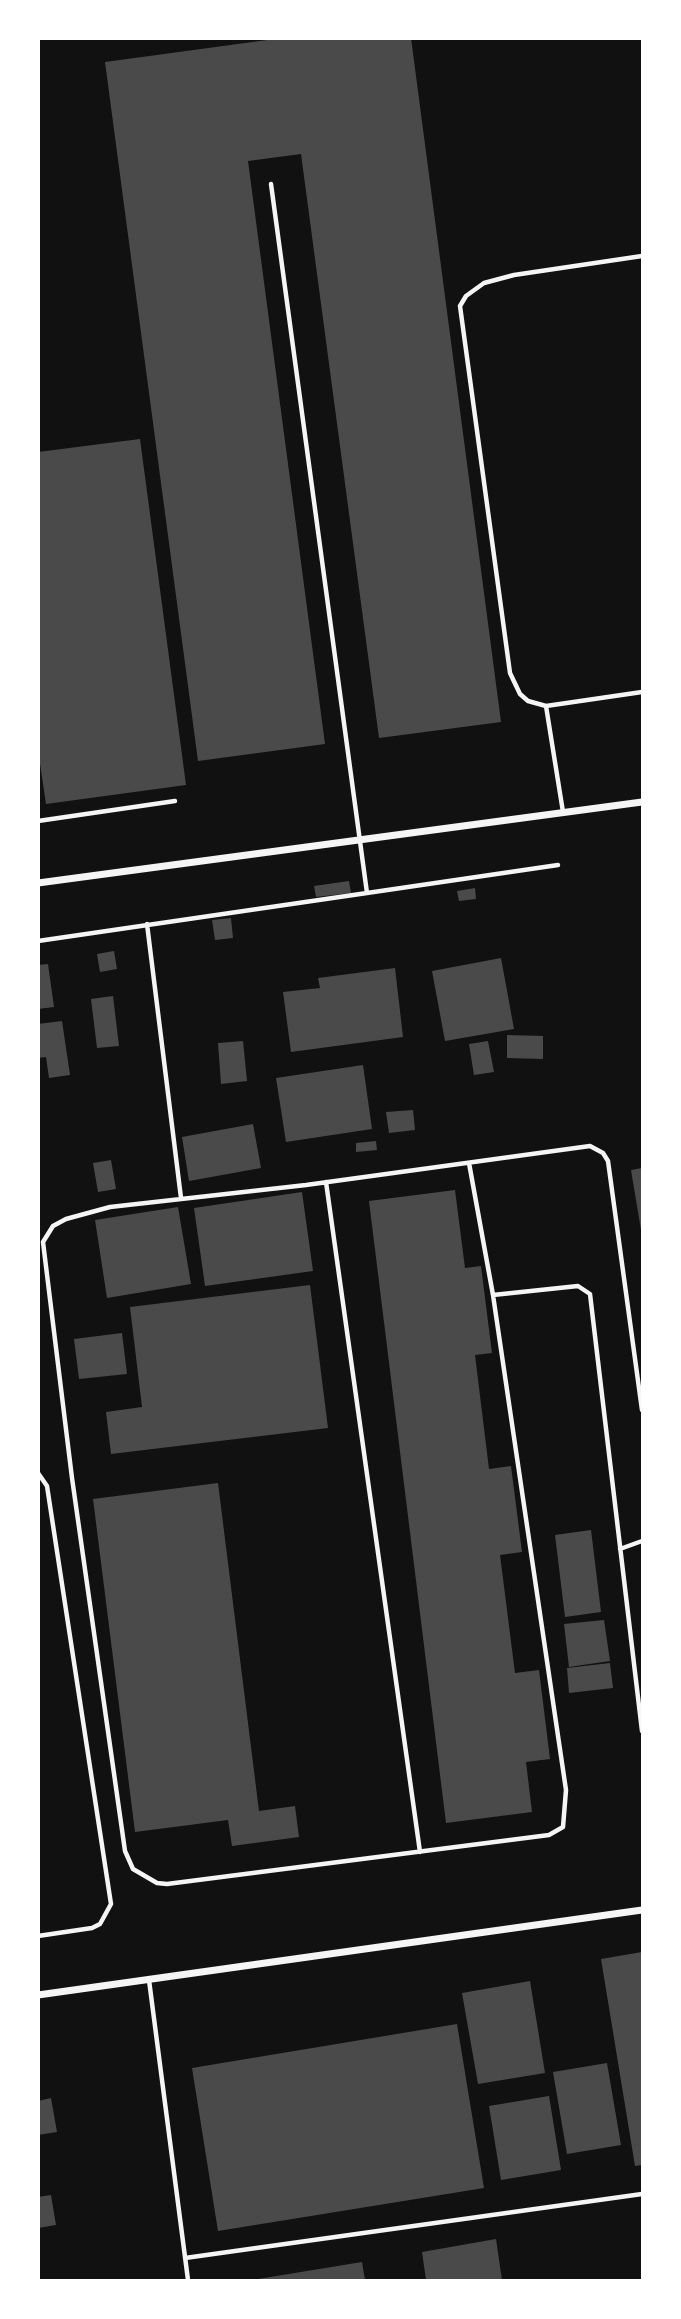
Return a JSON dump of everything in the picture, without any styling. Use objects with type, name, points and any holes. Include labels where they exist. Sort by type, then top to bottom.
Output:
[{"type":"street","points":[[38,883],[642,802]]},
{"type":"street","points":[[38,1995],[642,1910]]},
{"type":"lane","points":[[271,184],[367,894]]},
{"type":"lane","points":[[642,256],[494,280],[466,296],[460,306],[510,673],[520,694],[528,701],[546,706],[642,692]]},
{"type":"lane","points":[[546,706],[563,812]]},
{"type":"lane","points":[[38,821],[175,801]]},
{"type":"lane","points":[[38,941],[558,865]]},
{"type":"lane","points":[[147,924],[181,1198]]},
{"type":"lane","points":[[469,1163],[493,1295],[566,1790],[566,1817],[559,1831],[549,1835],[167,1884],[147,1878],[133,1869],[128,1861],[72,1478],[43,1242],[53,1226],[66,1219],[110,1208],[590,1146],[603,1153],[608,1161],[642,1410]]},
{"type":"lane","points":[[326,1182],[420,1852]]},
{"type":"lane","points":[[493,1295],[578,1286],[590,1294],[642,1731]]},
{"type":"lane","points":[[38,1473],[47,1486],[111,1903],[100,1924],[92,1928],[38,1936]]},
{"type":"lane","points":[[620,1549],[642,1541]]},
{"type":"lane","points":[[149,1979],[188,2280]]},
{"type":"lane","points":[[184,2258],[642,2194]]},
{"type":"building","points":[[282,38],[411,38],[501,722],[379,738],[301,154],[248,161],[325,744],[198,761],[105,62]]},
{"type":"building","points":[[140,439],[186,785],[46,804],[38,750],[38,452]]},
{"type":"building","points":[[349,881],[351,893],[316,897],[314,886]]},
{"type":"building","points":[[475,888],[476,899],[459,901],[457,891]]},
{"type":"building","points":[[231,918],[233,938],[215,940],[212,920]]},
{"type":"building","points":[[114,951],[117,969],[100,972],[97,954]]},
{"type":"building","points":[[501,958],[514,1029],[445,1041],[432,971]]},
{"type":"building","points":[[48,964],[54,1007],[38,1009],[38,965]]},
{"type":"building","points":[[395,968],[403,1037],[291,1052],[283,992],[320,988],[318,978]]},
{"type":"building","points":[[113,996],[119,1046],[97,1048],[91,999]]},
{"type":"building","points":[[62,1021],[70,1075],[49,1078],[46,1057],[38,1058],[38,1024]]},
{"type":"building","points":[[507,1035],[543,1036],[543,1059],[507,1058]]},
{"type":"building","points":[[243,1041],[247,1081],[221,1084],[218,1043]]},
{"type":"building","points":[[488,1041],[494,1072],[474,1075],[469,1044]]},
{"type":"building","points":[[363,1065],[372,1129],[286,1142],[276,1078]]},
{"type":"building","points":[[413,1110],[415,1130],[389,1133],[386,1112]]},
{"type":"building","points":[[253,1124],[261,1168],[189,1181],[182,1137]]},
{"type":"building","points":[[376,1141],[377,1150],[356,1152],[356,1143]]},
{"type":"building","points":[[111,1160],[116,1189],[98,1192],[93,1163]]},
{"type":"building","points":[[642,1168],[642,1230],[641,1230],[631,1170]]},
{"type":"building","points":[[455,1190],[465,1268],[481,1266],[492,1353],[475,1355],[489,1469],[511,1466],[522,1552],[500,1555],[515,1673],[539,1670],[550,1759],[526,1762],[532,1812],[446,1823],[369,1201]]},
{"type":"building","points":[[302,1192],[313,1271],[205,1286],[194,1208]]},
{"type":"building","points":[[178,1207],[191,1284],[107,1298],[95,1220]]},
{"type":"building","points":[[310,1285],[328,1428],[111,1454],[106,1412],[142,1407],[130,1307]]},
{"type":"building","points":[[122,1333],[127,1374],[79,1379],[74,1339]]},
{"type":"building","points":[[218,1483],[259,1811],[295,1806],[299,1837],[232,1846],[228,1820],[135,1832],[93,1499]]},
{"type":"building","points":[[591,1530],[601,1612],[565,1617],[555,1535]]},
{"type":"building","points":[[604,1620],[610,1661],[569,1667],[564,1624]]},
{"type":"building","points":[[610,1663],[613,1688],[569,1693],[567,1668]]},
{"type":"building","points":[[642,1952],[642,2165],[635,2166],[601,1959]]},
{"type":"building","points":[[530,1981],[545,2073],[478,2084],[462,1993]]},
{"type":"building","points":[[457,2024],[484,2188],[218,2231],[192,2068]]},
{"type":"building","points":[[607,2063],[621,2145],[567,2154],[553,2072]]},
{"type":"building","points":[[549,2096],[561,2170],[501,2180],[489,2106]]},
{"type":"building","points":[[51,2098],[57,2132],[38,2135],[38,2101]]},
{"type":"building","points":[[51,2195],[56,2225],[38,2228],[38,2197]]},
{"type":"building","points":[[496,2239],[502,2280],[426,2280],[422,2252]]},
{"type":"building","points":[[362,2262],[365,2280],[258,2280],[258,2279]]}]
